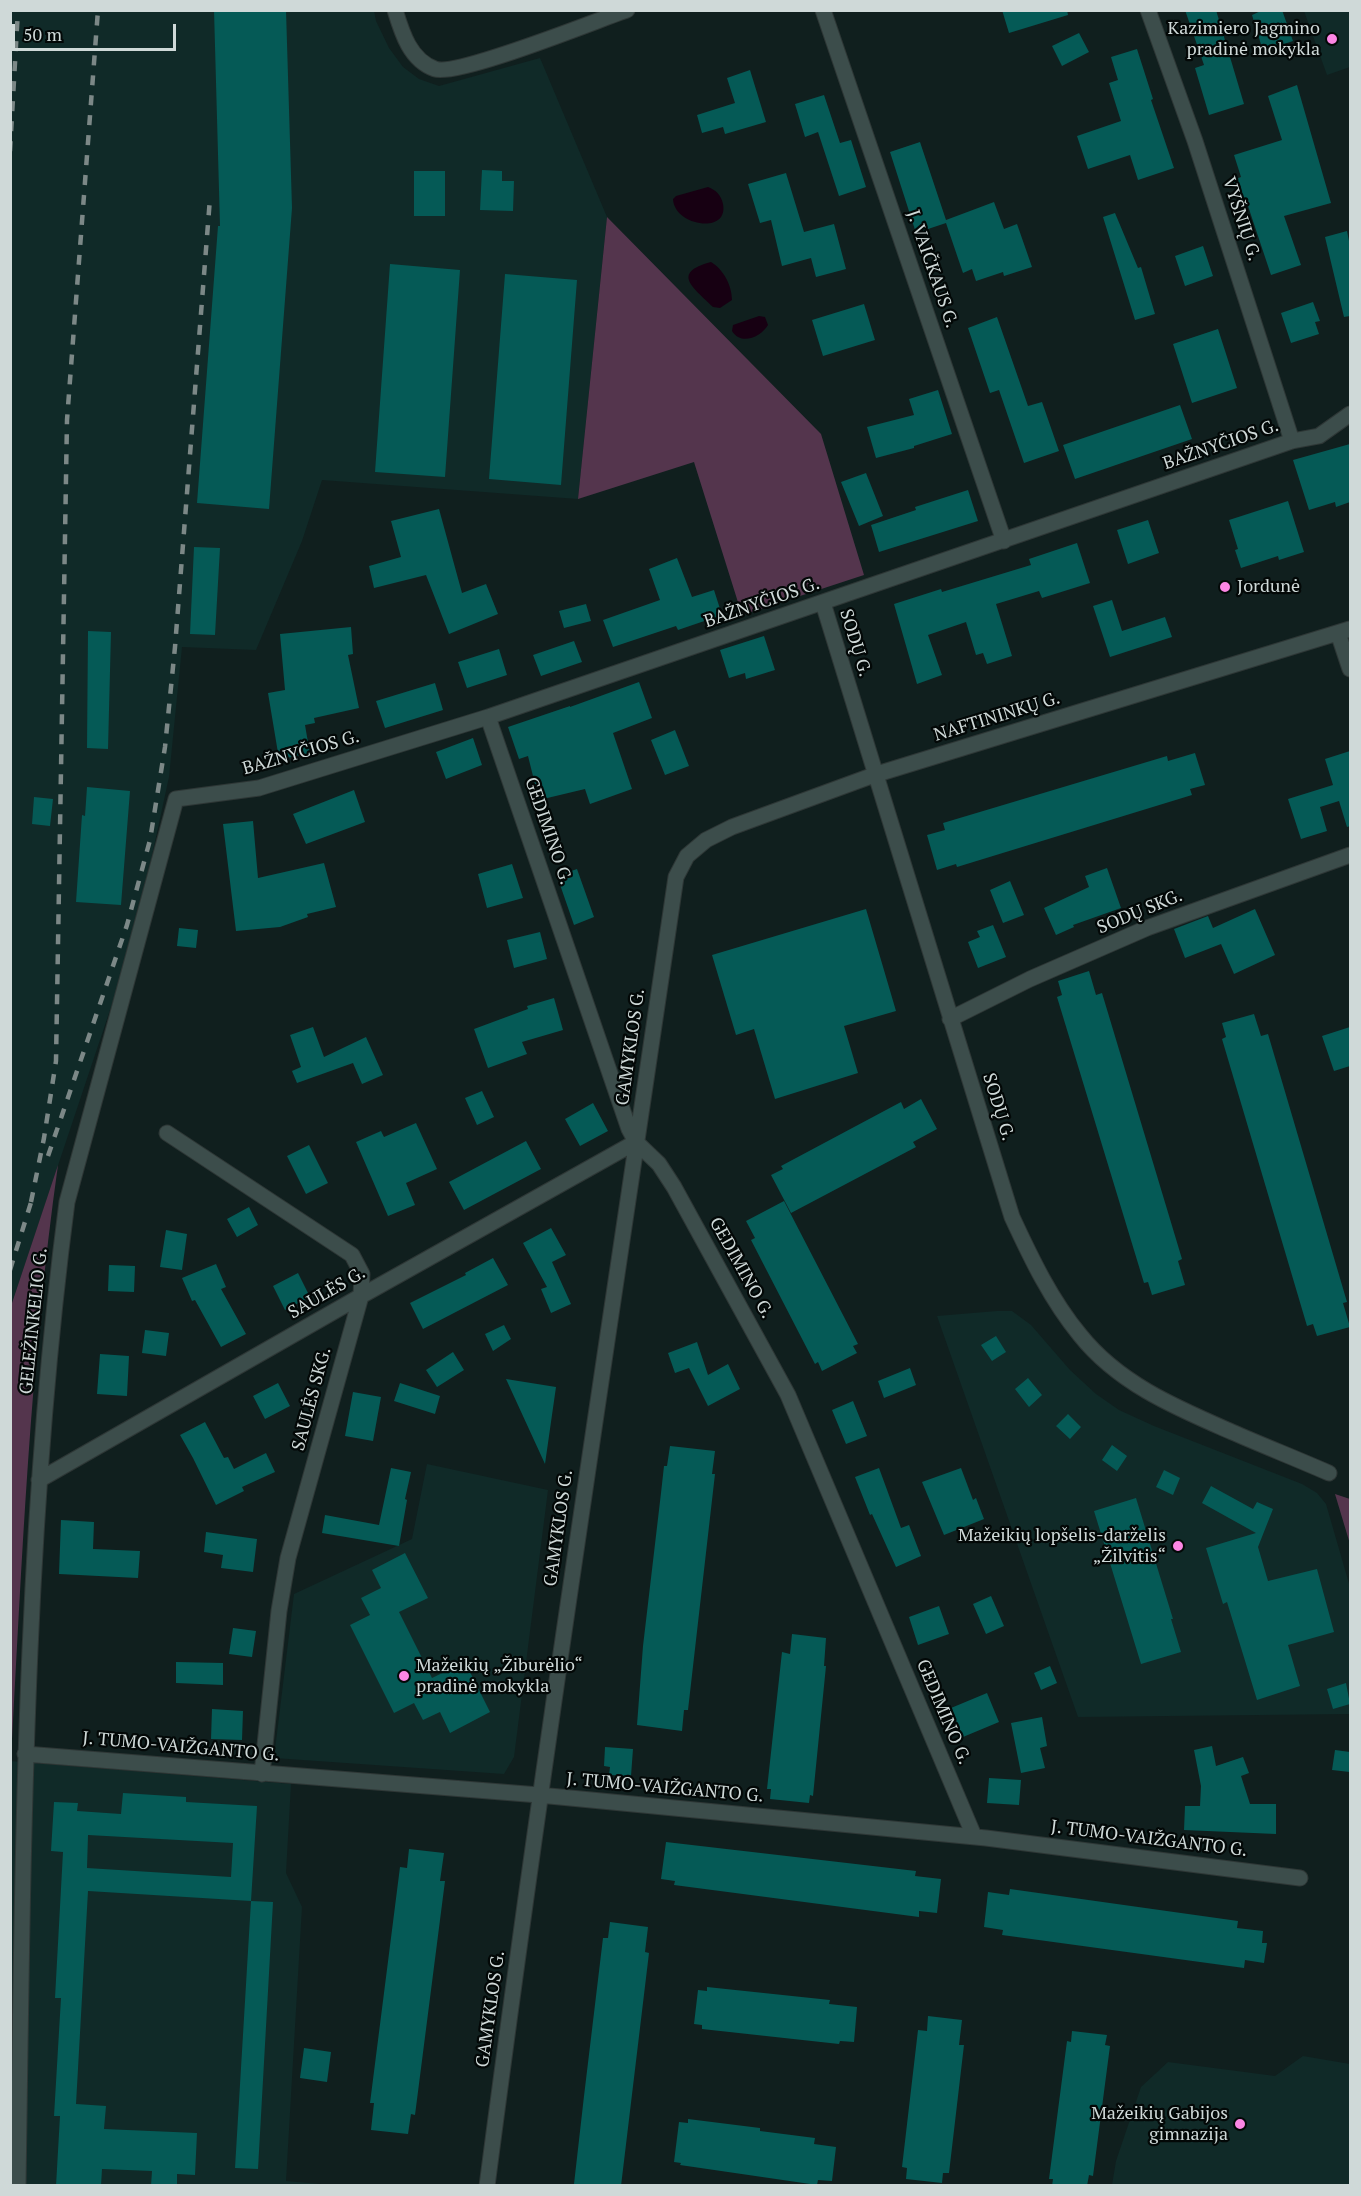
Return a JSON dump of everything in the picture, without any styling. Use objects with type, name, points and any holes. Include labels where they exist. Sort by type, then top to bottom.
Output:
[{"type":"street","points":[[395,10],[409,48],[421,61],[444,71],[483,62],[627,10]]},
{"type":"street","name":"J. VAIČKAUS G.","points":[[823,10],[1004,541]]},
{"type":"street","name":"VYŠNIŲ G.","points":[[1148,10],[1195,141],[1292,441]]},
{"type":"street","name":"BAŽNYČIOS G.","points":[[176,799],[259,788],[488,717],[1292,441],[1318,436],[1350,414]]},
{"type":"street","name":"SODŲ G.","points":[[823,603],[1011,1217],[1031,1259],[1056,1302],[1081,1336],[1136,1385],[1170,1405],[1329,1473]]},
{"type":"street","points":[[1344,631],[1350,669]]},
{"type":"street","name":"NAFTININKŲ G.","points":[[676,877],[687,856],[706,840],[732,826],[874,775],[1344,631]]},
{"type":"street","name":"GEDIMINO G.","points":[[488,717],[629,1129],[636,1142],[659,1164],[674,1187],[788,1395],[974,1836]]},
{"type":"street","name":"GELEŽINKELIO G.","points":[[18,2186],[25,1754],[31,1605],[39,1480],[60,1254],[67,1202],[176,799]]},
{"type":"street","name":"SODŲ SKG.","points":[[950,1019],[1030,979],[1147,928],[1350,855]]},
{"type":"street","name":"GAMYKLOS G.","points":[[487,2186],[539,1795],[676,877]]},
{"type":"street","name":"SAULĖS SKG.","points":[[167,1132],[352,1255],[362,1274],[361,1296],[288,1558],[279,1611],[262,1774]]},
{"type":"street","name":"SAULĖS G.","points":[[39,1480],[636,1142]]},
{"type":"street","name":"J. TUMO-VAIŽGANTO G.","points":[[25,1754],[539,1795],[974,1836],[1300,1878]]},
{"type":"shaded area","points":[[10,11],[374,11],[376,21],[389,48],[403,67],[419,79],[439,86],[540,58],[607,217],[578,499],[322,480],[302,541],[256,650],[182,647],[169,777],[151,860],[115,995],[11,1306]]},
{"type":"shaded area","name":"Kazimiero Jagmino pradinė mokykla","points":[[1304,11],[1350,11],[1350,67],[1327,75]]},
{"type":"shaded area","points":[[708,187],[718,193],[723,204],[723,214],[718,220],[701,223],[682,216],[673,199],[676,196]]},
{"type":"shaded area","points":[[607,217],[821,434],[864,575],[742,615],[694,462],[578,499]]},
{"type":"shaded area","points":[[711,262],[723,273],[732,294],[732,300],[720,308],[713,307],[690,282],[691,271]]},
{"type":"shaded area","points":[[759,316],[765,317],[768,325],[756,336],[740,338],[732,331],[733,325]]},
{"type":"shaded area","points":[[58,1165],[40,1313],[34,1387],[23,1535],[11,1758],[11,1306]]},
{"type":"shaded area","name":"Mažeikių lopšelis-darželis „Žilvitis“","points":[[1012,1311],[1031,1325],[1070,1370],[1096,1394],[1119,1410],[1302,1484],[1317,1493],[1326,1504],[1350,1587],[1350,1714],[1078,1717],[937,1316]]},
{"type":"shaded area","name":"Mažeikių „Žiburėlio“ pradinė mokykla","points":[[427,1464],[548,1490],[514,1757],[504,1774],[274,1758],[294,1594],[412,1539]]},
{"type":"shaded area","points":[[1335,1494],[1350,1499],[1350,1544]]},
{"type":"shaded area","points":[[10,1761],[291,1784],[286,1873],[302,1907],[286,2181],[332,2185],[11,2185]]},
{"type":"shaded area","name":"Mažeikių Gabijos gimnazija","points":[[1303,2056],[1350,2064],[1350,2185],[1112,2185],[1116,2161],[1141,2087],[1168,2062],[1275,2076]]},
{"type":"building","points":[[214,10],[286,10],[292,208],[269,509],[197,503],[218,226],[220,226]]},
{"type":"building","points":[[1002,10],[1067,10],[1068,15],[1009,33]]},
{"type":"building","points":[[1185,10],[1216,10],[1244,104],[1209,115],[1195,68],[1204,65]]},
{"type":"building","points":[[1263,10],[1282,10],[1293,41],[1263,51],[1252,15]]},
{"type":"building","points":[[1079,33],[1089,52],[1062,66],[1052,46]]},
{"type":"building","points":[[1137,49],[1174,168],[1138,180],[1130,155],[1088,169],[1077,136],[1121,121],[1109,83],[1118,80],[1111,57]]},
{"type":"building","points":[[750,70],[766,122],[725,134],[723,127],[702,133],[697,115],[735,103],[727,78]]},
{"type":"building","points":[[1297,85],[1331,203],[1284,216],[1301,265],[1271,275],[1246,200],[1239,202],[1233,180],[1241,177],[1234,155],[1282,140],[1268,96]]},
{"type":"building","points":[[824,95],[840,143],[851,140],[866,187],[839,196],[818,132],[805,137],[795,104]]},
{"type":"building","points":[[920,142],[946,220],[994,202],[1004,229],[1017,224],[1032,267],[1004,276],[1003,272],[976,281],[972,269],[963,273],[946,223],[916,233],[890,152]]},
{"type":"building","points":[[482,170],[502,171],[502,181],[514,181],[513,211],[480,210]]},
{"type":"building","points":[[414,171],[445,171],[445,216],[414,216]]},
{"type":"building","points":[[786,173],[804,232],[834,224],[846,269],[816,277],[811,258],[782,266],[771,220],[760,223],[748,184]]},
{"type":"building","points":[[1115,213],[1138,268],[1141,267],[1155,314],[1135,320],[1103,217]]},
{"type":"building","points":[[1347,231],[1350,246],[1350,316],[1344,317],[1325,237]]},
{"type":"building","points":[[1203,246],[1213,276],[1185,286],[1175,256]]},
{"type":"building","points":[[390,264],[460,270],[445,477],[375,472]]},
{"type":"building","points":[[505,274],[577,280],[561,485],[489,479]]},
{"type":"building","points":[[1313,302],[1320,321],[1315,322],[1319,334],[1291,343],[1281,313]]},
{"type":"building","points":[[864,304],[875,340],[823,356],[812,320]]},
{"type":"building","points":[[997,317],[1028,406],[1042,402],[1059,451],[1024,463],[999,390],[990,393],[968,328]]},
{"type":"building","points":[[1218,329],[1237,388],[1192,403],[1173,344]]},
{"type":"building","points":[[938,390],[952,434],[914,446],[914,448],[876,458],[867,427],[914,415],[909,399]]},
{"type":"building","points":[[1180,405],[1192,439],[1075,479],[1063,445]]},
{"type":"building","points":[[1350,444],[1350,502],[1336,507],[1335,502],[1309,510],[1293,460]]},
{"type":"building","points":[[866,473],[883,516],[859,526],[841,482]]},
{"type":"building","points":[[968,490],[978,521],[879,552],[871,525],[916,510],[915,507]]},
{"type":"building","points":[[1288,501],[1304,552],[1279,560],[1278,556],[1241,568],[1229,520]]},
{"type":"building","points":[[439,509],[462,593],[486,584],[498,614],[449,634],[426,575],[374,588],[369,566],[401,557],[391,521]]},
{"type":"building","points":[[1148,520],[1159,553],[1128,564],[1117,530]]},
{"type":"building","points":[[1077,543],[1090,583],[1042,598],[1039,591],[996,604],[1012,656],[987,664],[983,653],[976,655],[966,622],[928,635],[942,675],[917,684],[894,604],[1031,565],[1029,559]]},
{"type":"building","points":[[194,547],[220,548],[215,635],[190,634]]},
{"type":"building","points":[[677,558],[692,597],[714,590],[722,615],[678,630],[676,626],[613,647],[603,620],[660,600],[649,569]]},
{"type":"building","points":[[1112,600],[1122,631],[1165,617],[1172,637],[1110,657],[1093,606]]},
{"type":"building","points":[[586,604],[591,621],[564,628],[559,611]]},
{"type":"building","points":[[351,627],[353,654],[348,655],[359,708],[314,718],[315,723],[305,725],[310,754],[279,759],[268,693],[285,690],[280,634]]},
{"type":"building","points":[[88,631],[111,632],[108,749],[87,748]]},
{"type":"building","points":[[764,636],[775,670],[746,679],[745,673],[729,678],[720,650]]},
{"type":"building","points":[[574,641],[582,662],[541,676],[533,655]]},
{"type":"building","points":[[499,649],[507,675],[467,688],[458,662]]},
{"type":"building","points":[[639,682],[652,718],[613,733],[632,789],[590,804],[585,789],[539,800],[528,756],[519,759],[508,727]]},
{"type":"building","points":[[435,683],[443,710],[385,728],[376,701]]},
{"type":"building","points":[[675,730],[689,766],[665,775],[651,740]]},
{"type":"building","points":[[473,738],[482,765],[446,779],[436,752]]},
{"type":"building","points":[[1350,751],[1350,826],[1347,827],[1339,801],[1320,807],[1327,831],[1301,839],[1288,799],[1333,785],[1325,759]]},
{"type":"building","points":[[1195,753],[1205,785],[1190,789],[1192,795],[957,867],[956,864],[937,870],[927,835],[945,830],[943,823],[1167,756],[1168,761]]},
{"type":"building","points":[[87,787],[130,791],[121,905],[76,902],[82,815],[85,816]]},
{"type":"building","points":[[354,790],[365,822],[306,844],[293,814]]},
{"type":"building","points":[[34,797],[53,799],[50,826],[32,824]]},
{"type":"building","points":[[253,821],[258,878],[324,863],[336,907],[307,914],[308,917],[280,927],[236,931],[223,824]]},
{"type":"building","points":[[512,864],[523,898],[487,908],[478,874]]},
{"type":"building","points":[[1107,868],[1121,908],[1073,925],[1074,927],[1056,935],[1044,908],[1089,887],[1085,876]]},
{"type":"building","points":[[577,869],[594,917],[574,925],[557,876]]},
{"type":"building","points":[[1010,881],[1024,915],[1003,923],[990,890]]},
{"type":"building","points":[[866,909],[896,1011],[844,1026],[858,1073],[775,1099],[754,1029],[736,1035],[712,955]]},
{"type":"building","points":[[1255,909],[1275,955],[1234,974],[1221,944],[1185,958],[1174,929],[1208,916],[1213,928]]},
{"type":"building","points":[[993,925],[1006,957],[978,968],[968,942],[980,937],[977,931]]},
{"type":"building","points":[[179,928],[198,930],[196,948],[177,946]]},
{"type":"building","points":[[540,932],[547,959],[514,968],[507,940]]},
{"type":"building","points":[[1089,971],[1096,995],[1102,993],[1182,1259],[1178,1261],[1185,1285],[1152,1295],[1148,1282],[1144,1283],[1057,997],[1062,995],[1058,981]]},
{"type":"building","points":[[554,998],[563,1030],[522,1042],[527,1054],[488,1068],[474,1029],[528,1009],[527,1006]]},
{"type":"building","points":[[1254,1014],[1261,1036],[1268,1034],[1347,1302],[1343,1303],[1350,1327],[1317,1336],[1313,1324],[1307,1326],[1222,1039],[1226,1037],[1222,1023]]},
{"type":"building","points":[[313,1027],[324,1057],[366,1037],[383,1075],[362,1084],[353,1063],[297,1083],[292,1071],[301,1067],[290,1035]]},
{"type":"building","points":[[1350,1027],[1350,1066],[1334,1071],[1322,1036]]},
{"type":"building","points":[[482,1091],[494,1117],[477,1125],[465,1098]]},
{"type":"building","points":[[921,1099],[937,1129],[913,1142],[916,1147],[791,1213],[771,1175],[783,1169],[781,1166],[901,1102],[904,1109]]},
{"type":"building","points":[[593,1103],[608,1131],[580,1146],[565,1119]]},
{"type":"building","points":[[416,1123],[437,1169],[406,1183],[415,1205],[388,1216],[356,1142],[381,1131],[384,1137]]},
{"type":"building","points":[[526,1141],[541,1169],[464,1210],[449,1182]]},
{"type":"building","points":[[309,1145],[328,1183],[306,1194],[287,1156]]},
{"type":"building","points":[[784,1201],[858,1344],[853,1346],[857,1353],[822,1371],[818,1362],[815,1364],[751,1240],[755,1238],[746,1221]]},
{"type":"building","points":[[249,1207],[258,1225],[237,1237],[227,1219]]},
{"type":"building","points":[[551,1228],[566,1255],[552,1262],[571,1304],[551,1313],[541,1289],[547,1287],[523,1243]]},
{"type":"building","points":[[166,1230],[187,1234],[182,1270],[160,1267]]},
{"type":"building","points":[[493,1258],[508,1285],[423,1329],[410,1303],[466,1275],[465,1273]]},
{"type":"building","points":[[216,1264],[226,1287],[221,1289],[246,1334],[221,1347],[195,1300],[192,1301],[182,1278]]},
{"type":"building","points":[[109,1265],[135,1266],[134,1292],[108,1291]]},
{"type":"building","points":[[298,1273],[310,1297],[285,1310],[273,1286]]},
{"type":"building","points":[[504,1325],[511,1339],[493,1351],[485,1334]]},
{"type":"building","points":[[145,1330],[169,1333],[166,1356],[142,1353]]},
{"type":"building","points":[[996,1336],[1006,1352],[992,1361],[981,1345]]},
{"type":"building","points":[[697,1342],[708,1375],[728,1364],[740,1389],[708,1406],[689,1368],[675,1373],[668,1353]]},
{"type":"building","points":[[453,1352],[464,1370],[437,1387],[426,1370]]},
{"type":"building","points":[[100,1354],[129,1356],[127,1396],[97,1394]]},
{"type":"building","points":[[910,1368],[916,1385],[884,1398],[878,1381]]},
{"type":"building","points":[[1028,1378],[1042,1395],[1029,1407],[1015,1389]]},
{"type":"building","points":[[506,1379],[556,1387],[545,1464]]},
{"type":"building","points":[[278,1383],[290,1406],[265,1419],[253,1396]]},
{"type":"building","points":[[400,1383],[440,1396],[435,1414],[394,1401]]},
{"type":"building","points":[[353,1392],[381,1397],[373,1441],[345,1436]]},
{"type":"building","points":[[853,1401],[867,1436],[846,1444],[832,1410]]},
{"type":"building","points":[[1068,1414],[1081,1427],[1070,1439],[1056,1426]]},
{"type":"building","points":[[205,1422],[224,1458],[228,1457],[234,1469],[266,1453],[275,1472],[242,1487],[244,1491],[216,1505],[180,1435]]},
{"type":"building","points":[[1112,1445],[1127,1456],[1117,1471],[1102,1460]]},
{"type":"building","points":[[670,1446],[715,1451],[712,1474],[715,1474],[688,1710],[684,1710],[682,1731],[637,1725],[643,1646],[664,1466],[667,1466]]},
{"type":"building","points":[[391,1468],[411,1472],[399,1546],[322,1533],[325,1515],[379,1525]]},
{"type":"building","points":[[879,1468],[901,1528],[909,1525],[921,1556],[896,1567],[872,1514],[870,1515],[855,1477]]},
{"type":"building","points":[[961,1468],[973,1500],[976,1498],[984,1519],[944,1535],[922,1482]]},
{"type":"building","points":[[1164,1470],[1180,1478],[1173,1495],[1156,1487]]},
{"type":"building","points":[[1211,1486],[1253,1509],[1257,1502],[1273,1509],[1258,1547],[1268,1581],[1317,1569],[1334,1632],[1288,1645],[1300,1686],[1257,1700],[1227,1602],[1223,1604],[1206,1548],[1256,1533],[1202,1503]]},
{"type":"building","points":[[1136,1498],[1181,1652],[1141,1664],[1094,1511]]},
{"type":"building","points":[[61,1520],[94,1522],[93,1549],[140,1551],[138,1578],[59,1574]]},
{"type":"building","points":[[206,1532],[257,1539],[253,1572],[221,1568],[223,1555],[204,1552]]},
{"type":"building","points":[[405,1553],[428,1598],[399,1612],[432,1678],[465,1662],[490,1712],[450,1733],[440,1712],[423,1720],[414,1703],[394,1713],[350,1625],[370,1615],[361,1598],[381,1588],[372,1570]]},
{"type":"building","points":[[991,1596],[1004,1626],[986,1634],[973,1604]]},
{"type":"building","points":[[939,1606],[949,1634],[918,1645],[909,1617]]},
{"type":"building","points":[[233,1628],[256,1631],[252,1657],[229,1654]]},
{"type":"building","points":[[792,1634],[826,1638],[824,1666],[826,1666],[813,1796],[810,1795],[809,1803],[770,1799],[771,1789],[767,1789],[782,1652],[790,1654]]},
{"type":"building","points":[[176,1662],[223,1663],[223,1685],[176,1683]]},
{"type":"building","points":[[1050,1666],[1057,1683],[1041,1690],[1034,1673]]},
{"type":"building","points":[[1346,1683],[1350,1704],[1333,1709],[1327,1689]]},
{"type":"building","points":[[987,1693],[999,1722],[963,1737],[951,1708]]},
{"type":"building","points":[[212,1709],[243,1711],[242,1740],[211,1739]]},
{"type":"building","points":[[1042,1717],[1047,1746],[1040,1748],[1045,1768],[1021,1773],[1011,1723]]},
{"type":"building","points":[[1212,1746],[1216,1766],[1243,1757],[1249,1773],[1241,1776],[1250,1804],[1276,1804],[1276,1834],[1184,1830],[1185,1806],[1200,1806],[1201,1786],[1194,1750]]},
{"type":"building","points":[[605,1747],[633,1749],[631,1776],[609,1775],[610,1767],[604,1766]]},
{"type":"building","points":[[1335,1750],[1350,1752],[1350,1772],[1332,1770]]},
{"type":"building","points":[[989,1778],[1021,1780],[1019,1805],[987,1803]]},
{"type":"building","points":[[123,1793],[186,1797],[186,1802],[257,1806],[251,1901],[88,1891],[76,2104],[106,2106],[104,2129],[197,2133],[195,2175],[177,2174],[177,2186],[151,2186],[152,2171],[102,2169],[101,2186],[56,2186],[60,2116],[54,2116],[61,1998],[55,1998],[63,1852],[51,1851],[54,1802],[78,1803],[77,1811],[121,1814]],"holes":[[[88,1835],[233,1843],[231,1877],[87,1868]]]},
{"type":"building","points":[[666,1842],[916,1871],[915,1876],[941,1879],[937,1913],[919,1911],[919,1917],[674,1885],[675,1881],[661,1879]]},
{"type":"building","points":[[409,1849],[444,1853],[440,1881],[445,1881],[415,2115],[411,2114],[408,2134],[371,2130],[374,2103],[370,2103],[400,1867],[407,1868]]},
{"type":"building","points":[[1010,1889],[1238,1921],[1237,1928],[1263,1931],[1262,1943],[1267,1943],[1264,1963],[1245,1960],[1244,1968],[1002,1935],[1003,1930],[984,1927],[988,1892],[1009,1895]]},
{"type":"building","points":[[251,1901],[273,1902],[258,2169],[235,2168]]},
{"type":"building","points":[[610,1922],[648,1927],[645,1952],[649,1953],[621,2186],[578,2186],[574,2184],[603,1938],[608,1938]]},
{"type":"building","points":[[707,1987],[830,2000],[829,2004],[857,2007],[854,2042],[840,2041],[839,2044],[702,2029],[702,2025],[694,2024],[698,1990],[707,1991]]},
{"type":"building","points":[[928,2016],[962,2020],[959,2045],[964,2045],[949,2173],[943,2173],[942,2183],[906,2179],[907,2168],[902,2167],[918,2030],[927,2031]]},
{"type":"building","points":[[1072,2031],[1107,2035],[1105,2045],[1110,2046],[1093,2176],[1089,2175],[1087,2186],[1052,2186],[1053,2179],[1049,2179],[1067,2041],[1071,2042]]},
{"type":"building","points":[[304,2048],[331,2052],[327,2082],[300,2078]]},
{"type":"building","points":[[688,2119],[815,2138],[814,2144],[836,2147],[832,2181],[818,2180],[817,2185],[680,2165],[681,2163],[674,2162],[679,2122],[688,2123]]},
{"type":"railway","points":[[10,151],[18,10]]},
{"type":"railway","points":[[31,1202],[56,1061],[67,420],[98,10]]},
{"type":"railway","points":[[48,1156],[127,925],[150,840],[165,747],[175,647],[210,198]]},
{"type":"railway","points":[[10,1270],[33,1196]]},
{"type":"place","name":"Kazimiero Jagmino pradinė mokykla","points":[[1332,39]]},
{"type":"place","name":"Jordunė","points":[[1225,587]]},
{"type":"place","name":"Mažeikių lopšelis-darželis „Žilvitis“","points":[[1178,1546]]},
{"type":"place","name":"Mažeikių „Žiburėlio“ pradinė mokykla","points":[[404,1676]]},
{"type":"place","name":"Mažeikių Gabijos gimnazija","points":[[1240,2124]]}]
